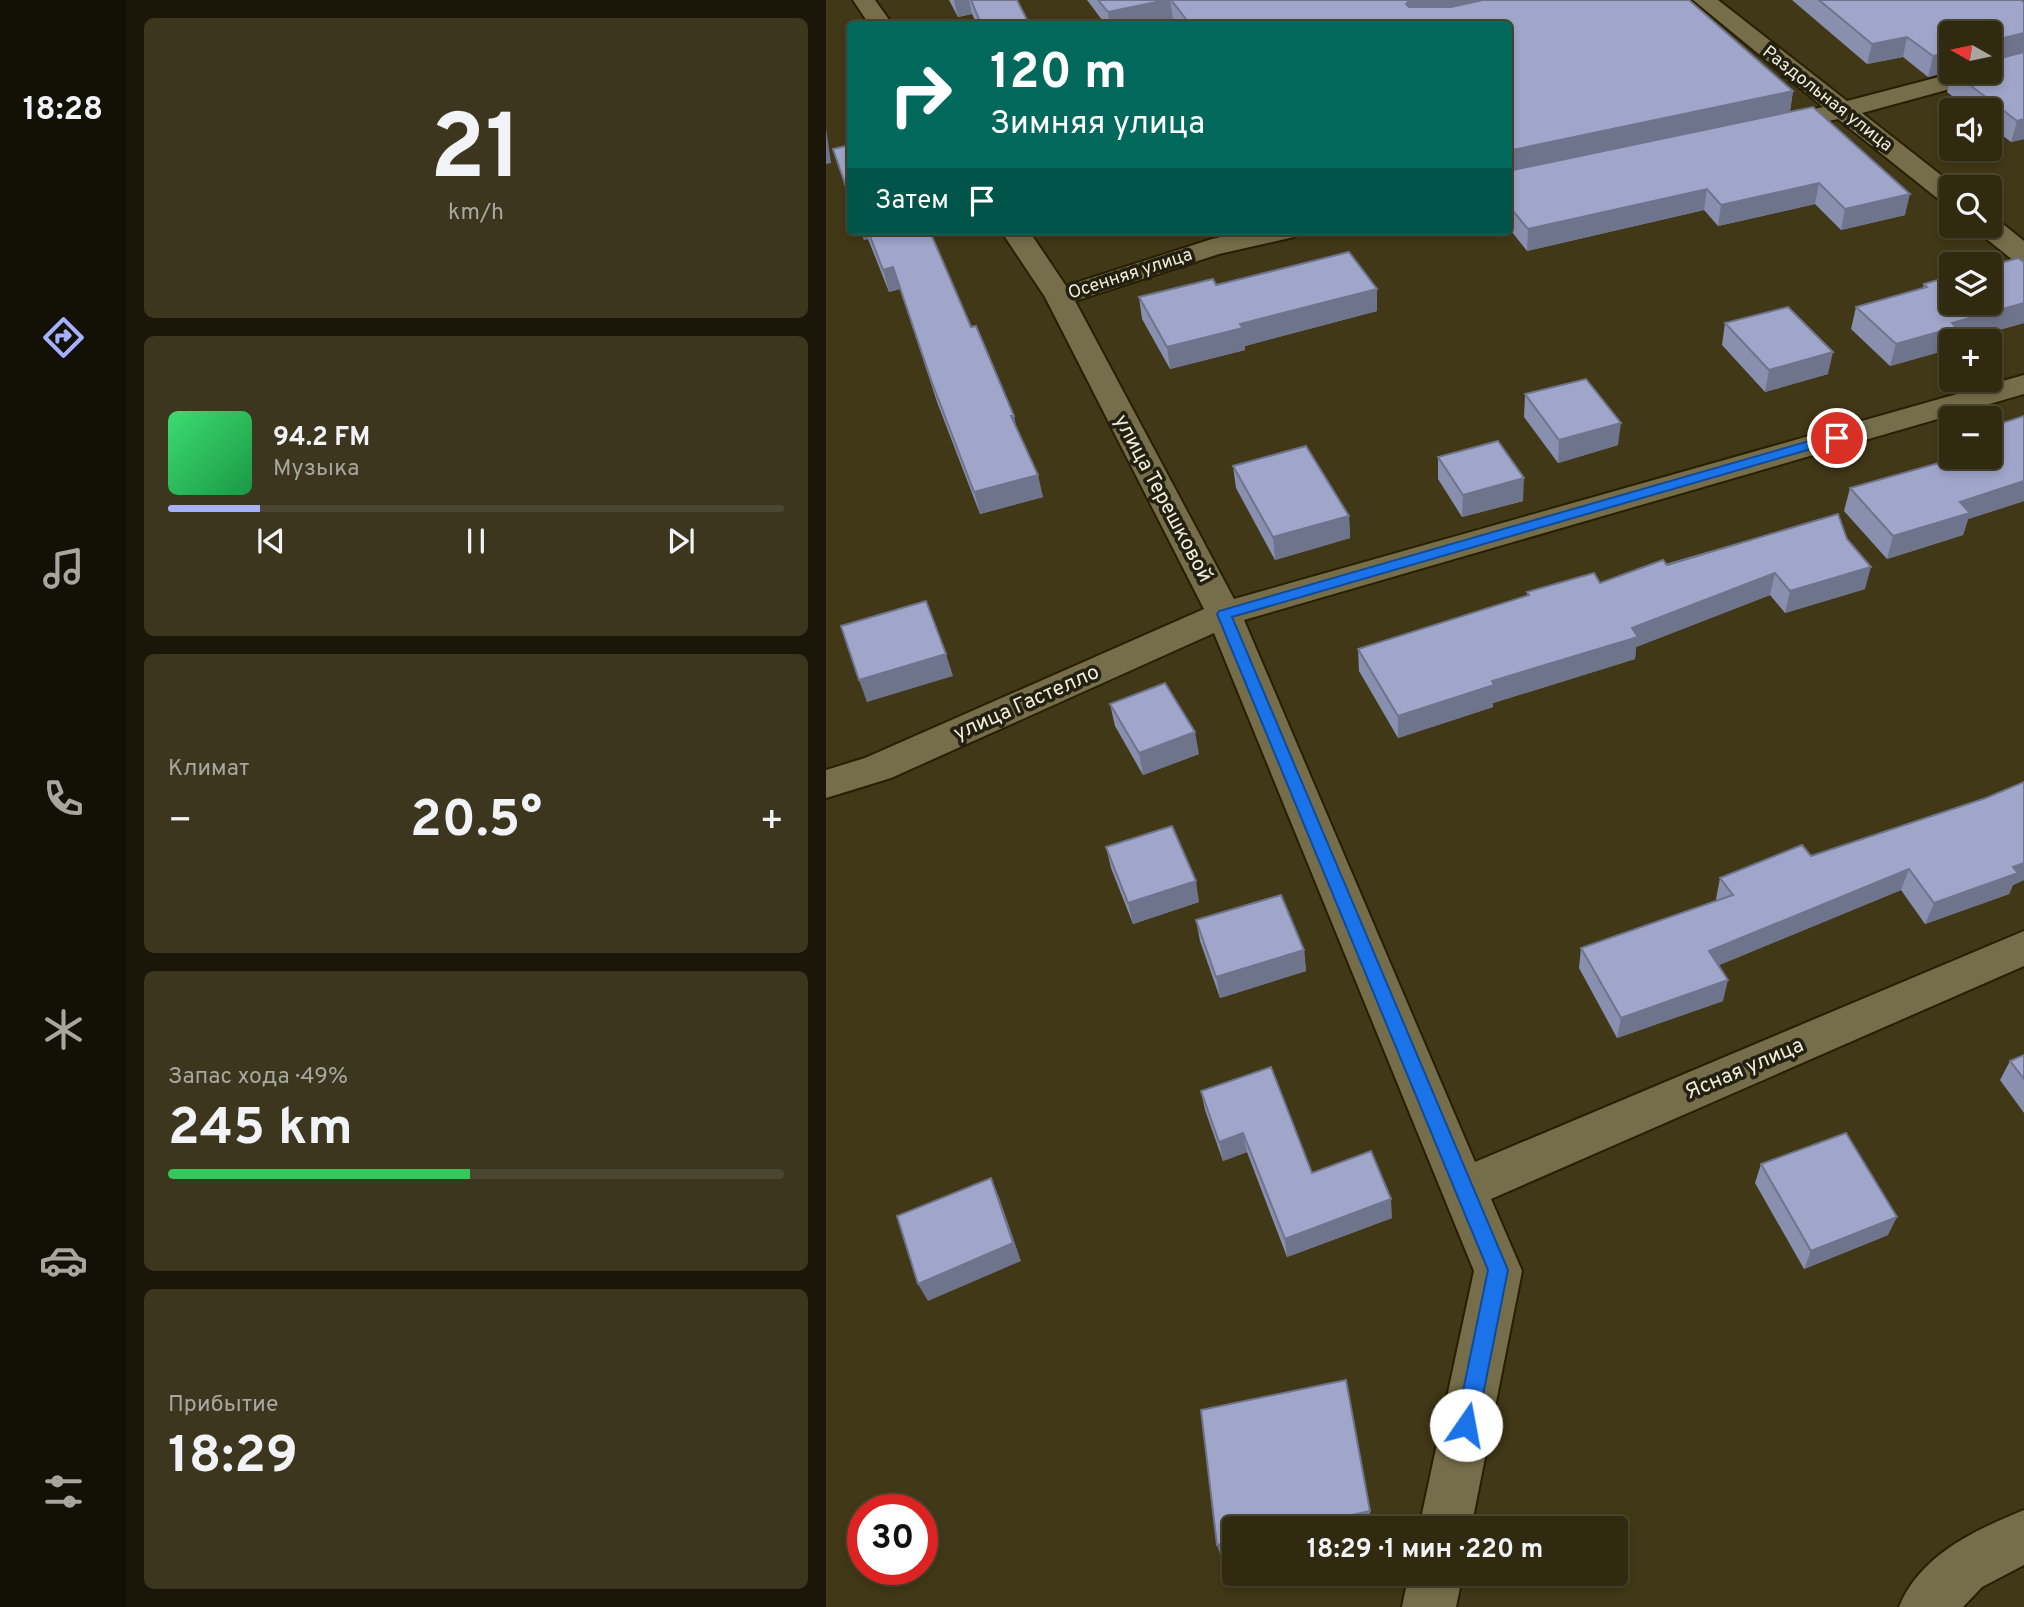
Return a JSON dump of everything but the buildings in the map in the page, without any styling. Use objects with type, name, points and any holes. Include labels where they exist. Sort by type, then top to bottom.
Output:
[{"type":"street","points":[[864,0],[878,21]]},
{"type":"street","name":"Раздольная улица","points":[[1704,0],[1939,186]]},
{"type":"street","points":[[1750,130],[1843,110],[1940,84]]},
{"type":"street","name":"улица Терешковой","points":[[1017,235],[1059,297],[1224,614],[1498,1270],[1447,1516]]},
{"type":"street","name":"Осенняя улица","points":[[1059,297],[1212,247],[1266,235]]},
{"type":"street","points":[[2002,237],[2024,254]]},
{"type":"street","name":"улица Гастелло","points":[[826,784],[878,768],[1224,614],[2024,384]]},
{"type":"street","name":"Ясная улица","points":[[1464,1189],[2024,948]]},
{"type":"street","points":[[1926,1607],[1963,1567],[2024,1536]]},
{"type":"street","points":[[1429,1607],[1433,1586]]},
{"type":"route","points":[[1466,1425],[1498,1270],[1224,614],[1837,438]]}]
